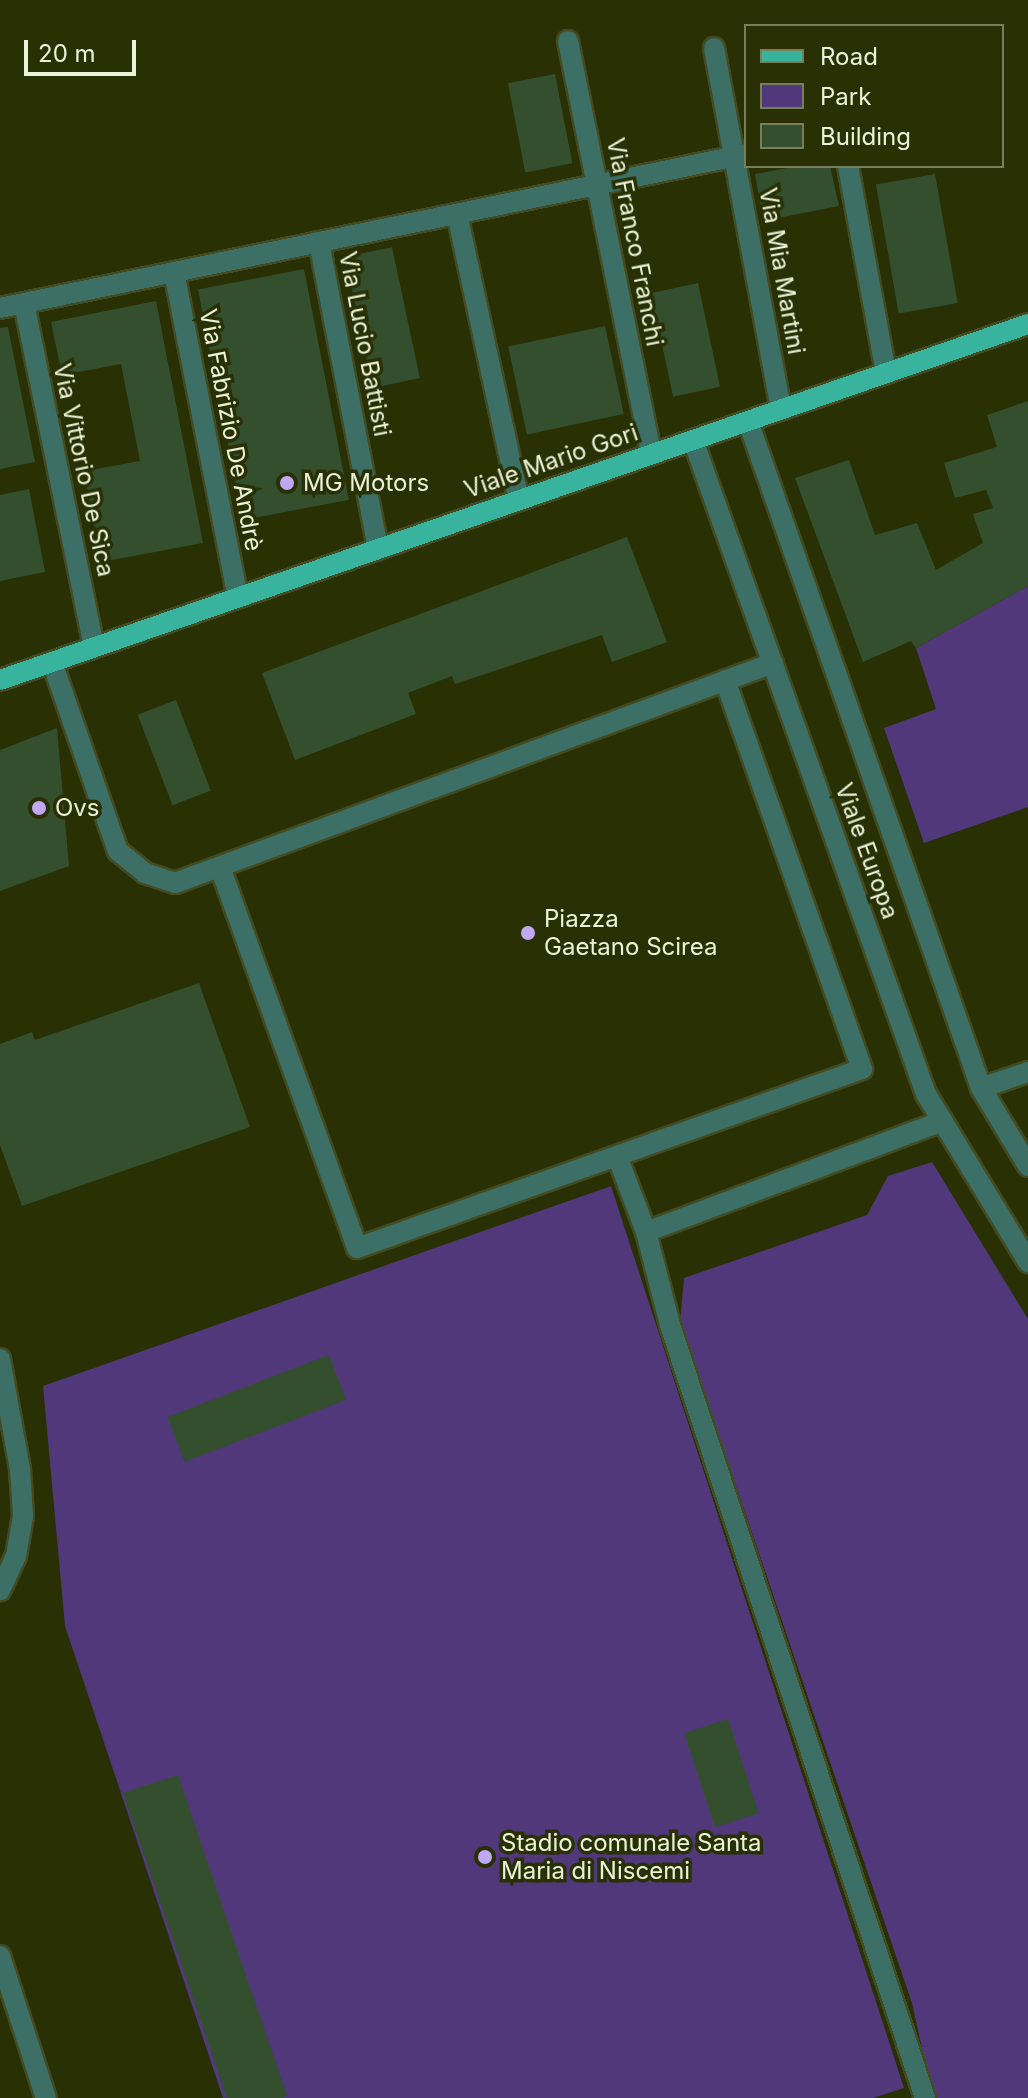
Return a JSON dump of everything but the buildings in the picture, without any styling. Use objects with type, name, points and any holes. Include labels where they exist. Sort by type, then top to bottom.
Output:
[{"type":"main road","name":"Viale Mario Gori","points":[[0,680],[1028,324]]},
{"type":"street","name":"Via Franco Franchi","points":[[568,41],[651,454]]},
{"type":"street","name":"Via Mia Martini","points":[[714,48],[740,155],[781,409]]},
{"type":"street","points":[[0,308],[740,155]]},
{"type":"street","points":[[848,168],[886,373]]},
{"type":"street","points":[[457,214],[519,500]]},
{"type":"street","name":"Via Lucio Battisti","points":[[319,242],[378,549]]},
{"type":"street","name":"Via Fabrizio De Andrè","points":[[174,272],[238,597]]},
{"type":"street","name":"Via Vittorio De Sica","points":[[24,303],[94,647]]},
{"type":"street","name":"Viale Europa","points":[[748,421],[981,1088],[1028,1166]]},
{"type":"street","name":"Viale Europa","points":[[693,440],[926,1094],[1028,1262]]},
{"type":"street","points":[[52,662],[118,851],[145,873],[175,883],[773,663]]},
{"type":"street","points":[[220,867],[357,1248],[862,1069],[725,680]]},
{"type":"street","points":[[981,1088],[1028,1072]]},
{"type":"street","points":[[646,1232],[943,1121]]},
{"type":"street","points":[[617,1156],[646,1232],[670,1325],[925,2098]]},
{"type":"street","points":[[0,1359],[20,1469],[23,1516],[16,1556],[0,1591]]},
{"type":"street","points":[[0,1956],[46,2098]]},
{"type":"green space","points":[[1028,586],[1028,807],[924,843],[884,728],[936,709],[916,648]]},
{"type":"green space","points":[[932,1162],[1028,1319],[1028,2098],[933,2098],[912,2003],[680,1321],[684,1278],[867,1215],[888,1176]]},
{"type":"green space","name":"Stadio comunale Santa Maria di Niscemi","points":[[611,1186],[904,2088],[873,2098],[223,2098],[65,1626],[43,1386]]},
{"type":"place","name":"MG Motors","points":[[287,483]]},
{"type":"place","name":"Ovs","points":[[39,808]]},
{"type":"place","name":"Piazza Gaetano Scirea","points":[[528,933]]},
{"type":"place","name":"Stadio comunale Santa Maria di Niscemi","points":[[485,1857]]}]
